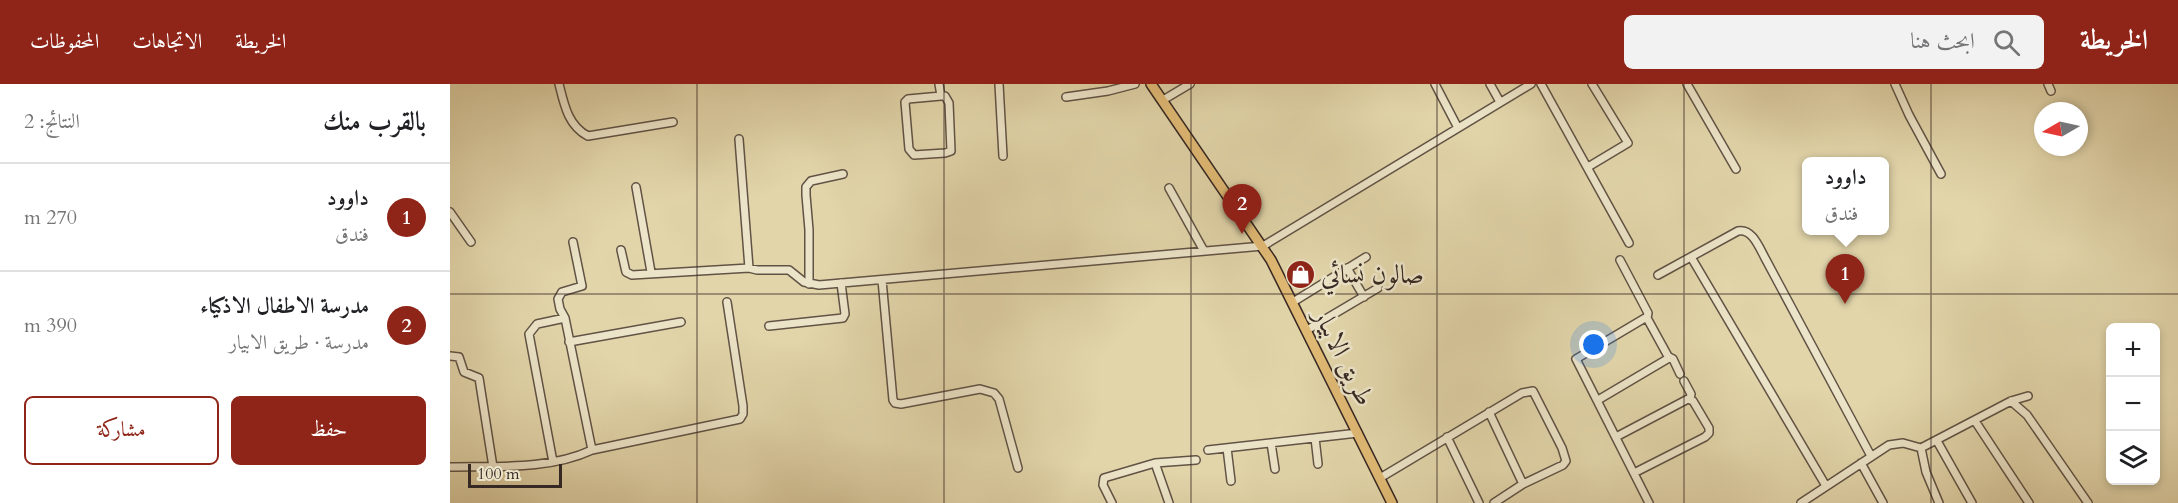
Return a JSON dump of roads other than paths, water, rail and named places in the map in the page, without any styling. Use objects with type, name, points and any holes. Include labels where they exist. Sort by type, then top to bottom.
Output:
[{"type":"main road","name":"طريق الابيار","points":[[1151,84],[1263,246],[1392,503]]},
{"type":"street","points":[[559,84],[568,114],[576,127],[588,136],[673,122]]},
{"type":"street","points":[[939,84],[941,96]]},
{"type":"street","points":[[999,84],[1003,156]]},
{"type":"street","points":[[1066,97],[1108,91],[1135,84]]},
{"type":"street","points":[[1163,100],[1190,84]]},
{"type":"street","points":[[1435,84],[1458,128]]},
{"type":"street","points":[[1490,84],[1500,102]]},
{"type":"street","points":[[621,250],[626,272],[632,275],[651,272],[749,268],[789,270],[809,284],[882,280],[1263,246],[1531,84]]},
{"type":"street","points":[[1541,84],[1629,243]]},
{"type":"street","points":[[1588,167],[1625,147],[1628,143],[1592,84]]},
{"type":"street","points":[[1687,84],[1736,169]]},
{"type":"street","points":[[1896,84],[1909,115],[1941,174]]},
{"type":"street","points":[[941,96],[945,96],[949,103],[951,151],[914,155],[909,149],[905,102],[908,99],[941,96]]},
{"type":"street","points":[[739,139],[749,268]]},
{"type":"street","points":[[809,284],[806,188],[814,179],[843,174]]},
{"type":"street","points":[[636,187],[651,272]]},
{"type":"street","points":[[1169,188],[1204,251]]},
{"type":"street","points":[[450,212],[471,242]]},
{"type":"street","points":[[1658,275],[1738,231],[1749,233],[1766,258],[1871,456]]},
{"type":"street","points":[[573,242],[582,286],[559,295],[560,309],[565,318],[592,450]]},
{"type":"street","points":[[1293,302],[1366,257]]},
{"type":"street","points":[[1691,257],[1826,486]]},
{"type":"street","points":[[1620,260],[1648,313],[1647,318],[1680,374]]},
{"type":"street","points":[[1347,268],[1364,297]]},
{"type":"street","points":[[882,280],[895,403],[901,404],[980,389],[994,393],[999,399],[1018,468]]},
{"type":"street","points":[[769,326],[843,318],[845,314],[841,283]]},
{"type":"street","points":[[1307,330],[1378,288]]},
{"type":"street","points":[[450,467],[493,467],[572,459],[592,450],[741,419],[743,406],[727,302]]},
{"type":"street","points":[[553,462],[529,334],[537,324],[565,318]]},
{"type":"street","points":[[1647,318],[1576,358],[1648,503]]},
{"type":"street","points":[[569,342],[681,322]]},
{"type":"street","points":[[450,356],[459,357],[464,372],[479,378],[493,467]]},
{"type":"street","points":[[1598,400],[1669,357]]},
{"type":"street","points":[[1634,473],[1709,433],[1690,399],[1691,394],[1684,381]]},
{"type":"street","points":[[1380,478],[1522,393],[1533,390],[1566,457],[1563,465],[1523,484],[1494,503]]},
{"type":"street","points":[[1801,503],[1889,445],[1897,443],[1921,448],[2011,400],[2028,396]]},
{"type":"street","points":[[1616,437],[1690,399]]},
{"type":"street","points":[[2011,400],[2027,415],[2088,503]]},
{"type":"street","points":[[1489,412],[1523,484]]},
{"type":"street","points":[[1975,421],[2029,503]]},
{"type":"street","points":[[1208,450],[1358,433]]},
{"type":"street","points":[[1447,437],[1479,503]]},
{"type":"street","points":[[1315,438],[1318,464]]},
{"type":"street","points":[[1937,441],[1972,503]]},
{"type":"street","points":[[1271,443],[1275,469]]},
{"type":"street","points":[[1227,448],[1231,481]]},
{"type":"street","points":[[1921,448],[1926,472],[1939,503]]},
{"type":"street","points":[[1112,503],[1102,485],[1102,480],[1113,474],[1155,462],[1196,460]]},
{"type":"street","points":[[1155,462],[1169,503]]},
{"type":"street","points":[[1861,463],[1883,503]]},
{"type":"place","name":"مدرسة الاطفال الاذكياء","points":[[1242,234]]},
{"type":"place","name":"صالون نسائي","points":[[1300,274]]},
{"type":"place","name":"داوود","points":[[1845,304]]}]
